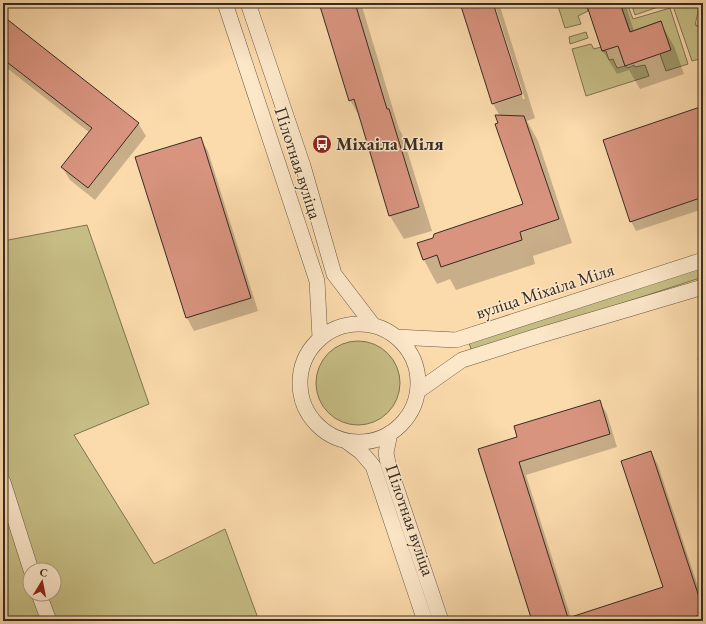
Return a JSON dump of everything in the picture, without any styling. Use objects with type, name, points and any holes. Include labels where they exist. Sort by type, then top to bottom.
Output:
[{"type":"street","name":"Пілотная вуліца","points":[[225,3],[317,281],[320,338]]},
{"type":"street","name":"Пілотная вуліца","points":[[248,3],[303,166],[334,274],[373,325]]},
{"type":"street","name":"вуліца Міхаіла Міля","points":[[396,337],[456,340],[703,260]]},
{"type":"street","points":[[418,391],[462,360],[540,335],[703,287]]},
{"type":"street","points":[[354,324],[373,325],[396,337],[407,348],[414,361],[418,376],[418,391],[412,410],[400,426],[383,438],[365,442],[346,441],[329,434],[314,422],[305,406],[300,388],[301,370],[308,352],[320,338],[336,328],[354,324]]},
{"type":"street","name":"Пілотная вуліца","points":[[390,433],[386,453],[388,463],[441,621]]},
{"type":"street","name":"Пілотная вуліца","points":[[346,441],[361,452],[373,466],[425,621]]},
{"type":"street","points":[[3,482],[28,562]]},
{"type":"street","points":[[42,602],[49,621]]},
{"type":"shaded area","points":[[557,3],[586,3],[588,11],[578,16],[581,24],[565,28]]},
{"type":"shaded area","points":[[620,3],[627,3],[633,19],[670,8],[688,64],[666,71],[660,54],[661,21],[630,32]]},
{"type":"shaded area","points":[[631,3],[657,3],[658,7],[635,15]]},
{"type":"shaded area","points":[[688,3],[699,8],[695,25],[703,28],[703,58],[692,61],[673,6]]},
{"type":"shaded area","points":[[586,32],[588,38],[570,44],[569,37]]},
{"type":"shaded area","points":[[591,44],[594,49],[601,47],[602,51],[606,51],[609,60],[613,59],[617,68],[645,65],[649,76],[586,96],[572,49]]},
{"type":"shaded area","points":[[87,225],[149,404],[74,435],[154,564],[225,529],[259,621],[3,621],[3,241]]},
{"type":"shaded area","points":[[703,264],[703,277],[472,352],[468,340]]},
{"type":"shaded area","points":[[350,341],[366,341],[382,348],[393,359],[400,375],[400,391],[397,399],[388,413],[382,418],[366,425],[350,425],[334,418],[323,407],[316,391],[316,375],[323,359],[334,348]]},
{"type":"building","points":[[319,3],[355,3],[419,207],[389,216],[354,99],[349,101]]},
{"type":"building","points":[[460,3],[493,3],[522,94],[492,104]]},
{"type":"building","points":[[586,3],[620,3],[630,32],[661,21],[671,50],[625,66],[618,46],[602,51]]},
{"type":"building","points":[[3,16],[139,123],[88,188],[61,167],[92,128],[3,59]]},
{"type":"building","points":[[703,106],[703,197],[630,222],[603,140]]},
{"type":"building","points":[[495,115],[524,116],[559,219],[520,232],[522,240],[441,267],[437,255],[423,260],[417,243],[433,238],[434,234],[523,204],[495,124],[498,123]]},
{"type":"building","points":[[201,137],[251,298],[186,318],[135,157]]},
{"type":"building","points":[[600,400],[610,434],[519,462],[568,618],[663,587],[621,461],[651,451],[703,609],[703,614],[681,621],[532,621],[478,449],[517,437],[514,426]]},
{"type":"place","name":"Міхаіла Міля","points":[[322,144]]}]
